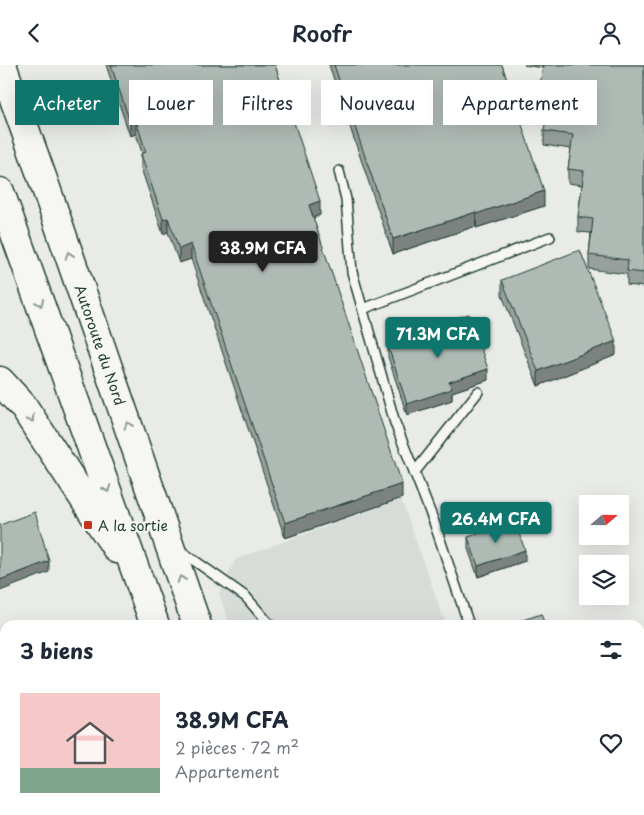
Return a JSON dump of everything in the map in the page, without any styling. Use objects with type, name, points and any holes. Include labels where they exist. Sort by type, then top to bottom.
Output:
[{"type":"highway","name":"Autoroute du Nord","points":[[2,65],[195,620]]},
{"type":"highway","points":[[0,192],[154,620]]},
{"type":"highway","points":[[0,381],[23,406],[128,567],[154,620]]},
{"type":"lane","points":[[339,171],[346,199],[352,273],[362,309],[395,423],[434,522],[467,620]]},
{"type":"lane","points":[[362,309],[550,237]]},
{"type":"lane","points":[[414,473],[478,392]]},
{"type":"lane","points":[[167,541],[246,597],[266,620]]},
{"type":"shaded area","points":[[401,499],[444,620],[228,620],[219,593],[236,559]]},
{"type":"building","points":[[111,65],[275,65],[280,80],[223,80],[223,125],[295,125],[320,201],[309,205],[402,484],[285,523],[191,244],[179,249],[168,218],[163,219],[141,154],[146,152],[138,125],[213,125],[213,80],[129,80],[129,119],[119,89],[119,80],[116,80]]},
{"type":"building","points":[[334,65],[502,65],[507,80],[443,80],[443,125],[522,125],[544,191],[393,239],[354,125],[433,125],[433,80],[339,80]]},
{"type":"building","points":[[543,65],[644,65],[644,273],[627,271],[628,260],[589,255],[593,219],[578,217],[584,171],[568,169],[573,135],[544,131],[545,125],[597,125],[597,80],[541,80]]},
{"type":"building","points":[[580,250],[616,341],[538,371],[502,280]]},
{"type":"building","points":[[469,314],[488,369],[449,382],[452,389],[407,404],[388,346],[436,330],[434,325]]},
{"type":"building","points":[[35,512],[49,561],[0,580],[0,525]]},
{"type":"building","points":[[515,522],[525,550],[478,566],[468,537]]},
{"type":"building","points":[[541,614],[543,620],[523,620]]},
{"type":"place","name":"A la sortie","points":[[88,525]]}]
